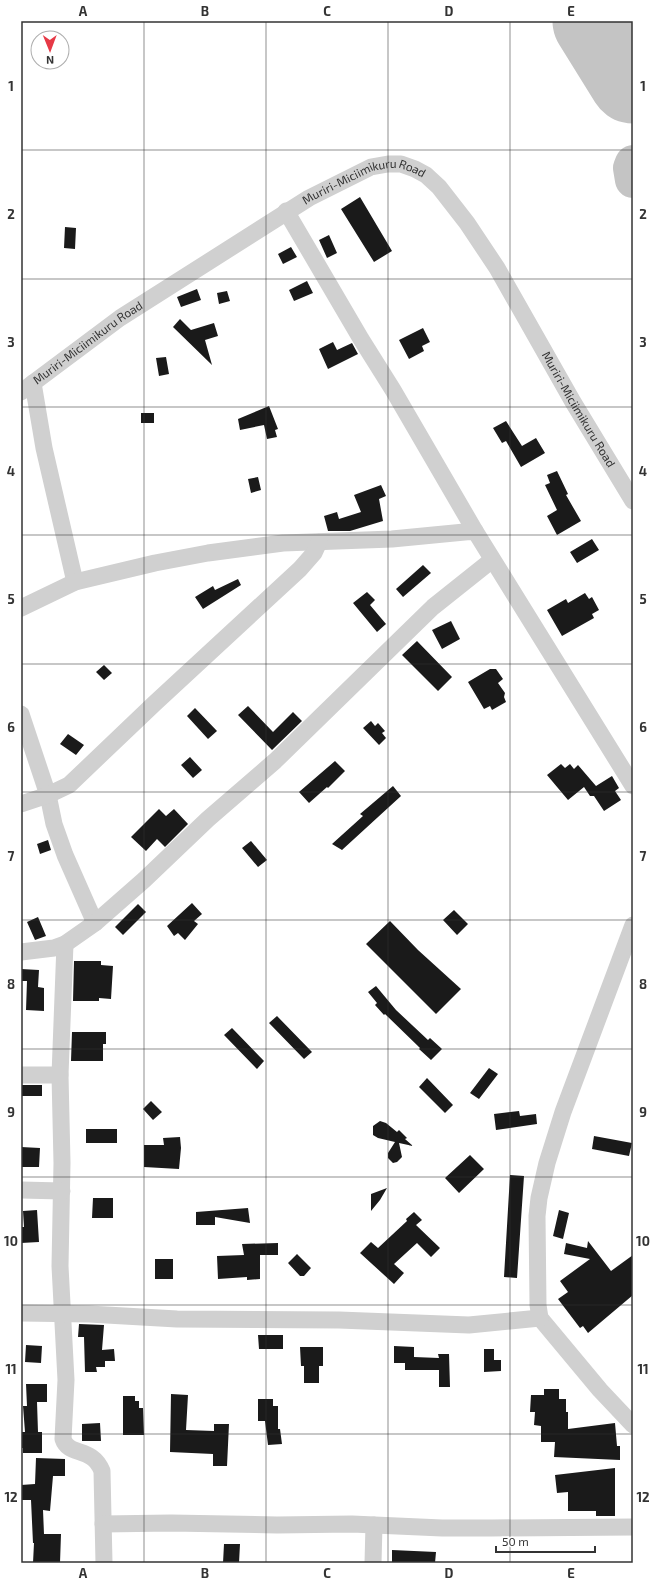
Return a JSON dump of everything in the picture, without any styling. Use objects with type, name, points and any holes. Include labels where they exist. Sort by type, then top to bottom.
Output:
[{"type":"street","name":"Muriri-Miciimikuru Road","points":[[27,387],[120,318],[286,211],[308,198],[371,167],[388,164],[401,164],[415,168],[426,175],[440,187],[453,203],[497,268],[573,402],[633,501]]},
{"type":"street","points":[[286,211],[492,560],[579,697],[633,786]]},
{"type":"street","points":[[27,387],[44,448],[75,582]]},
{"type":"street","points":[[21,608],[75,582],[155,563],[208,553],[263,545],[392,539],[475,531]]},
{"type":"street","points":[[21,804],[48,795],[69,785],[300,569],[314,553],[319,542]]},
{"type":"street","points":[[21,952],[47,949],[64,944],[95,923],[144,880],[208,819],[275,761],[433,607],[492,560]]},
{"type":"street","points":[[21,714],[48,795],[54,824],[65,855],[95,923]]},
{"type":"street","points":[[633,926],[563,1112],[547,1163],[539,1198],[538,1216],[538,1304],[540,1318],[600,1390],[633,1424]]},
{"type":"street","points":[[64,944],[60,1076],[62,1191],[60,1266],[66,1380],[63,1439],[66,1446],[90,1456],[99,1465],[103,1477],[104,1563]]},
{"type":"street","points":[[21,1075],[60,1076]]},
{"type":"street","points":[[21,1190],[62,1191]]},
{"type":"street","points":[[21,1313],[63,1313],[177,1319],[317,1319],[469,1325],[540,1318]]},
{"type":"street","points":[[103,1524],[374,1525],[492,1528],[633,1527]]},
{"type":"street","points":[[372,1563],[374,1525]]},
{"type":"building","points":[[360,197],[392,251],[374,262],[341,209]]},
{"type":"building","points":[[65,227],[76,228],[75,249],[64,248]]},
{"type":"building","points":[[329,235],[337,253],[327,258],[319,240]]},
{"type":"building","points":[[291,247],[297,257],[283,264],[278,254]]},
{"type":"building","points":[[307,281],[313,293],[294,301],[289,290]]},
{"type":"building","points":[[197,289],[201,300],[181,307],[177,297]]},
{"type":"building","points":[[227,291],[230,301],[219,304],[217,293]]},
{"type":"building","points":[[180,319],[191,330],[214,323],[218,336],[205,340],[212,365],[173,327]]},
{"type":"building","points":[[423,328],[430,342],[422,346],[424,351],[409,359],[399,340]]},
{"type":"building","points":[[333,342],[337,350],[352,343],[358,354],[328,369],[319,349]]},
{"type":"building","points":[[166,357],[169,374],[159,376],[156,358]]},
{"type":"building","points":[[269,406],[278,429],[275,430],[277,437],[267,439],[264,425],[240,430],[238,419]]},
{"type":"building","points":[[141,413],[154,413],[154,423],[141,423]]},
{"type":"building","points":[[506,421],[522,446],[536,438],[545,453],[521,467],[506,441],[502,443],[493,428]]},
{"type":"building","points":[[557,471],[568,494],[566,495],[581,521],[557,535],[547,516],[557,510],[545,485],[550,483],[547,475]]},
{"type":"building","points":[[258,477],[261,490],[251,493],[248,479]]},
{"type":"building","points":[[381,485],[386,496],[379,499],[383,521],[350,531],[328,531],[324,516],[337,512],[339,519],[361,512],[354,495]]},
{"type":"building","points":[[592,539],[599,550],[577,563],[570,552]]},
{"type":"building","points":[[423,565],[431,573],[403,597],[396,589]]},
{"type":"building","points":[[238,579],[241,585],[203,609],[195,597],[213,586],[215,590]]},
{"type":"building","points":[[367,592],[375,600],[370,605],[386,624],[377,632],[353,603]]},
{"type":"building","points":[[585,593],[589,599],[592,597],[599,610],[592,614],[594,618],[562,636],[547,610],[566,599],[568,603]]},
{"type":"building","points":[[451,621],[460,639],[442,649],[432,630]]},
{"type":"building","points":[[417,641],[452,677],[438,691],[402,655]]},
{"type":"building","points":[[104,665],[112,673],[104,680],[96,672]]},
{"type":"building","points":[[490,669],[496,669],[503,679],[498,683],[505,693],[504,697],[506,702],[492,710],[490,706],[484,709],[468,682]]},
{"type":"building","points":[[248,706],[273,732],[293,712],[302,721],[272,750],[238,715]]},
{"type":"building","points":[[195,708],[217,731],[208,739],[187,716]]},
{"type":"building","points":[[371,721],[375,726],[378,723],[385,731],[382,733],[386,738],[379,745],[363,728]]},
{"type":"building","points":[[68,734],[84,745],[76,755],[60,744]]},
{"type":"building","points":[[190,757],[202,770],[193,778],[181,765]]},
{"type":"building","points":[[335,761],[345,771],[328,788],[327,787],[309,803],[299,792]]},
{"type":"building","points":[[561,764],[565,768],[570,764],[574,769],[578,765],[596,786],[612,776],[619,788],[615,791],[621,800],[604,811],[594,796],[590,796],[584,787],[568,800],[547,775]]},
{"type":"building","points":[[393,786],[401,796],[342,850],[332,844],[363,816],[360,814]]},
{"type":"building","points":[[159,809],[166,816],[174,809],[188,824],[165,847],[157,839],[146,851],[131,837]]},
{"type":"building","points":[[48,840],[51,850],[40,854],[37,844]]},
{"type":"building","points":[[251,841],[267,860],[258,867],[242,848]]},
{"type":"building","points":[[192,903],[202,914],[194,921],[198,924],[185,940],[178,933],[174,936],[167,926]]},
{"type":"building","points":[[138,904],[146,912],[123,935],[115,927]]},
{"type":"building","points":[[454,910],[468,924],[457,935],[443,920]]},
{"type":"building","points":[[38,917],[46,936],[35,940],[27,922]]},
{"type":"building","points":[[390,921],[418,950],[461,989],[436,1014],[366,944]]},
{"type":"building","points":[[74,961],[101,961],[101,965],[113,966],[111,999],[99,998],[99,1001],[73,1001]]},
{"type":"building","points":[[21,969],[39,970],[38,987],[44,988],[44,1011],[26,1010],[27,981],[21,981]]},
{"type":"building","points":[[376,986],[396,1010],[428,1040],[430,1038],[442,1049],[431,1060],[375,1005],[377,1003],[368,992]]},
{"type":"building","points":[[277,1016],[312,1052],[304,1059],[269,1023]]},
{"type":"building","points":[[232,1028],[264,1061],[257,1069],[224,1035]]},
{"type":"building","points":[[72,1032],[106,1032],[106,1044],[103,1044],[103,1061],[71,1061]]},
{"type":"building","points":[[489,1068],[498,1074],[479,1099],[470,1093]]},
{"type":"building","points":[[427,1078],[453,1105],[445,1113],[419,1087]]},
{"type":"building","points":[[21,1085],[42,1085],[42,1096],[21,1096]]},
{"type":"building","points":[[151,1101],[162,1112],[153,1120],[143,1109]]},
{"type":"building","points":[[519,1111],[520,1116],[536,1114],[537,1124],[496,1130],[494,1114]]},
{"type":"building","points":[[380,1121],[386,1123],[397,1132],[399,1130],[407,1138],[405,1139],[413,1146],[399,1143],[402,1157],[397,1162],[393,1163],[388,1158],[388,1153],[395,1142],[378,1138],[373,1135],[373,1126]]},
{"type":"building","points":[[86,1129],[117,1129],[117,1143],[86,1143]]},
{"type":"building","points":[[594,1136],[632,1143],[629,1156],[592,1149]]},
{"type":"building","points":[[180,1137],[181,1148],[179,1169],[144,1167],[144,1145],[164,1145],[163,1138]]},
{"type":"building","points":[[21,1147],[40,1148],[39,1167],[21,1167]]},
{"type":"building","points":[[470,1155],[484,1169],[459,1193],[445,1178]]},
{"type":"building","points":[[510,1175],[524,1176],[517,1278],[504,1277]]},
{"type":"building","points":[[387,1188],[380,1200],[371,1211],[371,1194]]},
{"type":"building","points":[[93,1198],[113,1198],[113,1218],[92,1218]]},
{"type":"building","points":[[248,1208],[250,1223],[215,1217],[215,1225],[196,1225],[196,1212]]},
{"type":"building","points":[[37,1210],[39,1242],[21,1243],[21,1227],[24,1227],[23,1211]]},
{"type":"building","points":[[559,1210],[569,1213],[563,1239],[553,1236]]},
{"type":"building","points":[[414,1212],[422,1220],[416,1225],[440,1248],[431,1257],[417,1243],[394,1264],[404,1273],[394,1284],[360,1253],[371,1242],[378,1248],[407,1221],[406,1219]]},
{"type":"building","points":[[588,1241],[611,1271],[633,1255],[633,1295],[588,1333],[583,1326],[580,1328],[558,1299],[568,1292],[560,1281],[590,1259],[564,1254],[566,1243],[587,1248]]},
{"type":"building","points":[[278,1243],[278,1255],[260,1255],[260,1279],[247,1280],[247,1277],[218,1279],[217,1256],[244,1255],[242,1244]]},
{"type":"building","points":[[297,1254],[311,1268],[304,1276],[300,1276],[288,1263]]},
{"type":"building","points":[[155,1259],[173,1259],[173,1279],[155,1279]]},
{"type":"building","points":[[79,1324],[104,1325],[102,1350],[114,1349],[115,1361],[105,1361],[105,1367],[96,1367],[97,1372],[85,1372],[84,1337],[78,1337]]},
{"type":"building","points":[[258,1335],[283,1335],[283,1349],[259,1349]]},
{"type":"building","points":[[26,1345],[42,1346],[41,1363],[25,1362]]},
{"type":"building","points":[[394,1346],[414,1347],[414,1357],[439,1358],[438,1354],[449,1354],[450,1387],[439,1387],[439,1370],[405,1370],[405,1363],[394,1363]]},
{"type":"building","points":[[300,1347],[323,1347],[323,1366],[319,1366],[319,1383],[304,1383],[304,1366],[301,1366]]},
{"type":"building","points":[[484,1349],[494,1349],[494,1360],[501,1360],[501,1371],[484,1372]]},
{"type":"building","points":[[26,1384],[47,1384],[47,1402],[37,1402],[38,1432],[42,1432],[42,1453],[23,1453],[23,1448],[21,1448],[21,1432],[25,1432],[23,1406],[27,1406]]},
{"type":"building","points":[[544,1389],[559,1389],[559,1399],[566,1399],[568,1429],[615,1423],[617,1446],[620,1446],[620,1460],[554,1457],[555,1442],[541,1442],[541,1426],[534,1425],[535,1412],[530,1412],[531,1395],[544,1395]]},
{"type":"building","points":[[171,1394],[188,1395],[186,1430],[214,1431],[214,1424],[229,1424],[227,1466],[213,1466],[213,1454],[170,1452]]},
{"type":"building","points":[[123,1396],[135,1396],[135,1401],[139,1401],[139,1408],[143,1408],[144,1435],[123,1435]]},
{"type":"building","points":[[258,1399],[273,1399],[273,1406],[278,1406],[278,1429],[280,1429],[282,1444],[268,1445],[265,1421],[258,1421]]},
{"type":"building","points":[[100,1423],[101,1441],[82,1441],[82,1424]]},
{"type":"building","points":[[36,1458],[65,1459],[65,1476],[53,1476],[50,1511],[43,1510],[44,1534],[61,1534],[60,1563],[33,1563],[34,1543],[31,1500],[21,1500],[21,1485],[35,1484]]},
{"type":"building","points":[[615,1468],[615,1516],[596,1516],[596,1511],[568,1511],[568,1492],[557,1493],[555,1475]]},
{"type":"building","points":[[224,1544],[240,1544],[239,1563],[223,1563]]},
{"type":"building","points":[[392,1550],[436,1552],[435,1563],[392,1563]]},
{"type":"taxiway","points":[[633,163],[631,168],[633,180]]},
{"type":"runway","points":[[597,21],[633,79]]}]
